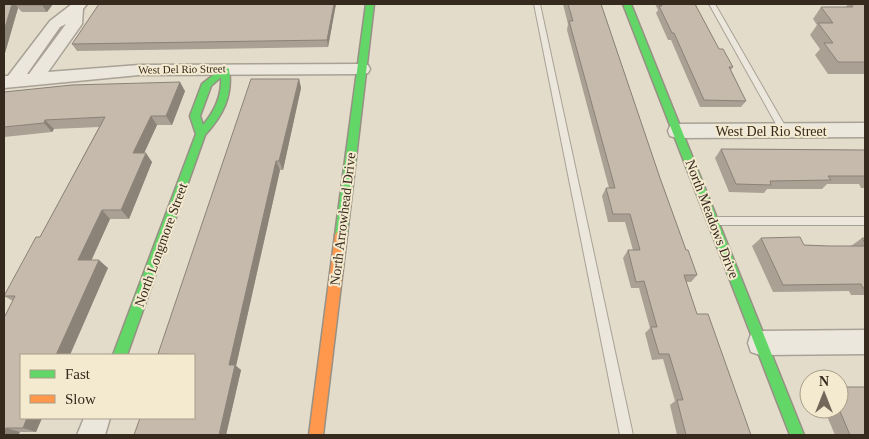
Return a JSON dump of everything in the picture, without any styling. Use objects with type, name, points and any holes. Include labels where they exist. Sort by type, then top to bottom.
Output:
[{"type":"street","name":"North Arrowhead Drive","points":[[316,435],[370,4]]},
{"type":"street","name":"North Meadows Drive","points":[[627,4],[797,435]]},
{"type":"street","points":[[36,78],[74,24],[78,7]]},
{"type":"street","points":[[9,81],[55,24],[78,7]]},
{"type":"street","name":"West Del Rio Street","points":[[9,81],[139,70],[362,68]]},
{"type":"street","name":"North Longmore Street","points":[[120,354],[201,134],[219,115],[229,84],[225,69],[207,84],[195,116],[201,134]]},
{"type":"street","name":"West Del Rio Street","points":[[677,131],[865,130]]},
{"type":"street","points":[[760,343],[865,342]]},
{"type":"street","points":[[91,435],[97,419]]},
{"type":"lane","points":[[537,4],[627,435]]},
{"type":"lane","points":[[712,4],[784,131]]},
{"type":"lane","points":[[712,221],[865,220]]},
{"type":"building","points":[[4,4],[12,4],[4,31]]},
{"type":"building","points":[[42,4],[42,5],[16,5]]},
{"type":"building","points":[[99,4],[334,4],[327,40],[72,44]]},
{"type":"building","points":[[568,4],[601,4],[660,178],[697,275],[684,275],[697,314],[708,314],[751,435],[686,435],[677,400],[683,400],[669,354],[659,354],[651,327],[657,327],[644,281],[636,282],[628,250],[640,250],[630,214],[613,214],[606,188],[615,188],[569,21],[573,21]]},
{"type":"building","points":[[661,4],[695,4],[719,49],[723,49],[733,67],[729,67],[746,101],[704,100],[674,33],[672,33],[659,6],[662,6]]},
{"type":"building","points":[[851,4],[865,4],[865,62],[838,62],[824,43],[833,43],[818,23],[833,23],[821,7],[853,7]]},
{"type":"building","points":[[251,79],[299,79],[279,161],[276,161],[229,365],[235,365],[219,435],[134,435],[140,419],[195,419],[195,354],[158,354]]},
{"type":"building","points":[[180,82],[166,116],[151,116],[133,153],[146,153],[121,210],[102,210],[78,260],[99,260],[56,354],[20,354],[20,419],[27,419],[23,428],[6,428],[4,433],[4,318],[15,296],[4,296],[36,237],[40,237],[105,117],[45,120],[44,123],[4,127],[4,92],[72,85]]},
{"type":"building","points":[[721,149],[865,150],[865,176],[828,176],[831,180],[770,181],[771,185],[736,184]]},
{"type":"building","points":[[800,237],[804,245],[865,246],[865,288],[861,284],[783,285],[761,238]]},
{"type":"building","points":[[849,387],[865,387],[865,435],[850,435],[843,419],[849,419]]},
{"type":"traffic: fast","points":[[341,235],[370,4]]},
{"type":"traffic: fast","points":[[627,4],[797,435]]},
{"type":"traffic: fast","points":[[225,69],[226,88],[222,104],[201,134],[195,116],[207,84],[225,69]]},
{"type":"traffic: fast","points":[[120,354],[201,134]]},
{"type":"traffic: slow","points":[[316,435],[341,235]]}]
